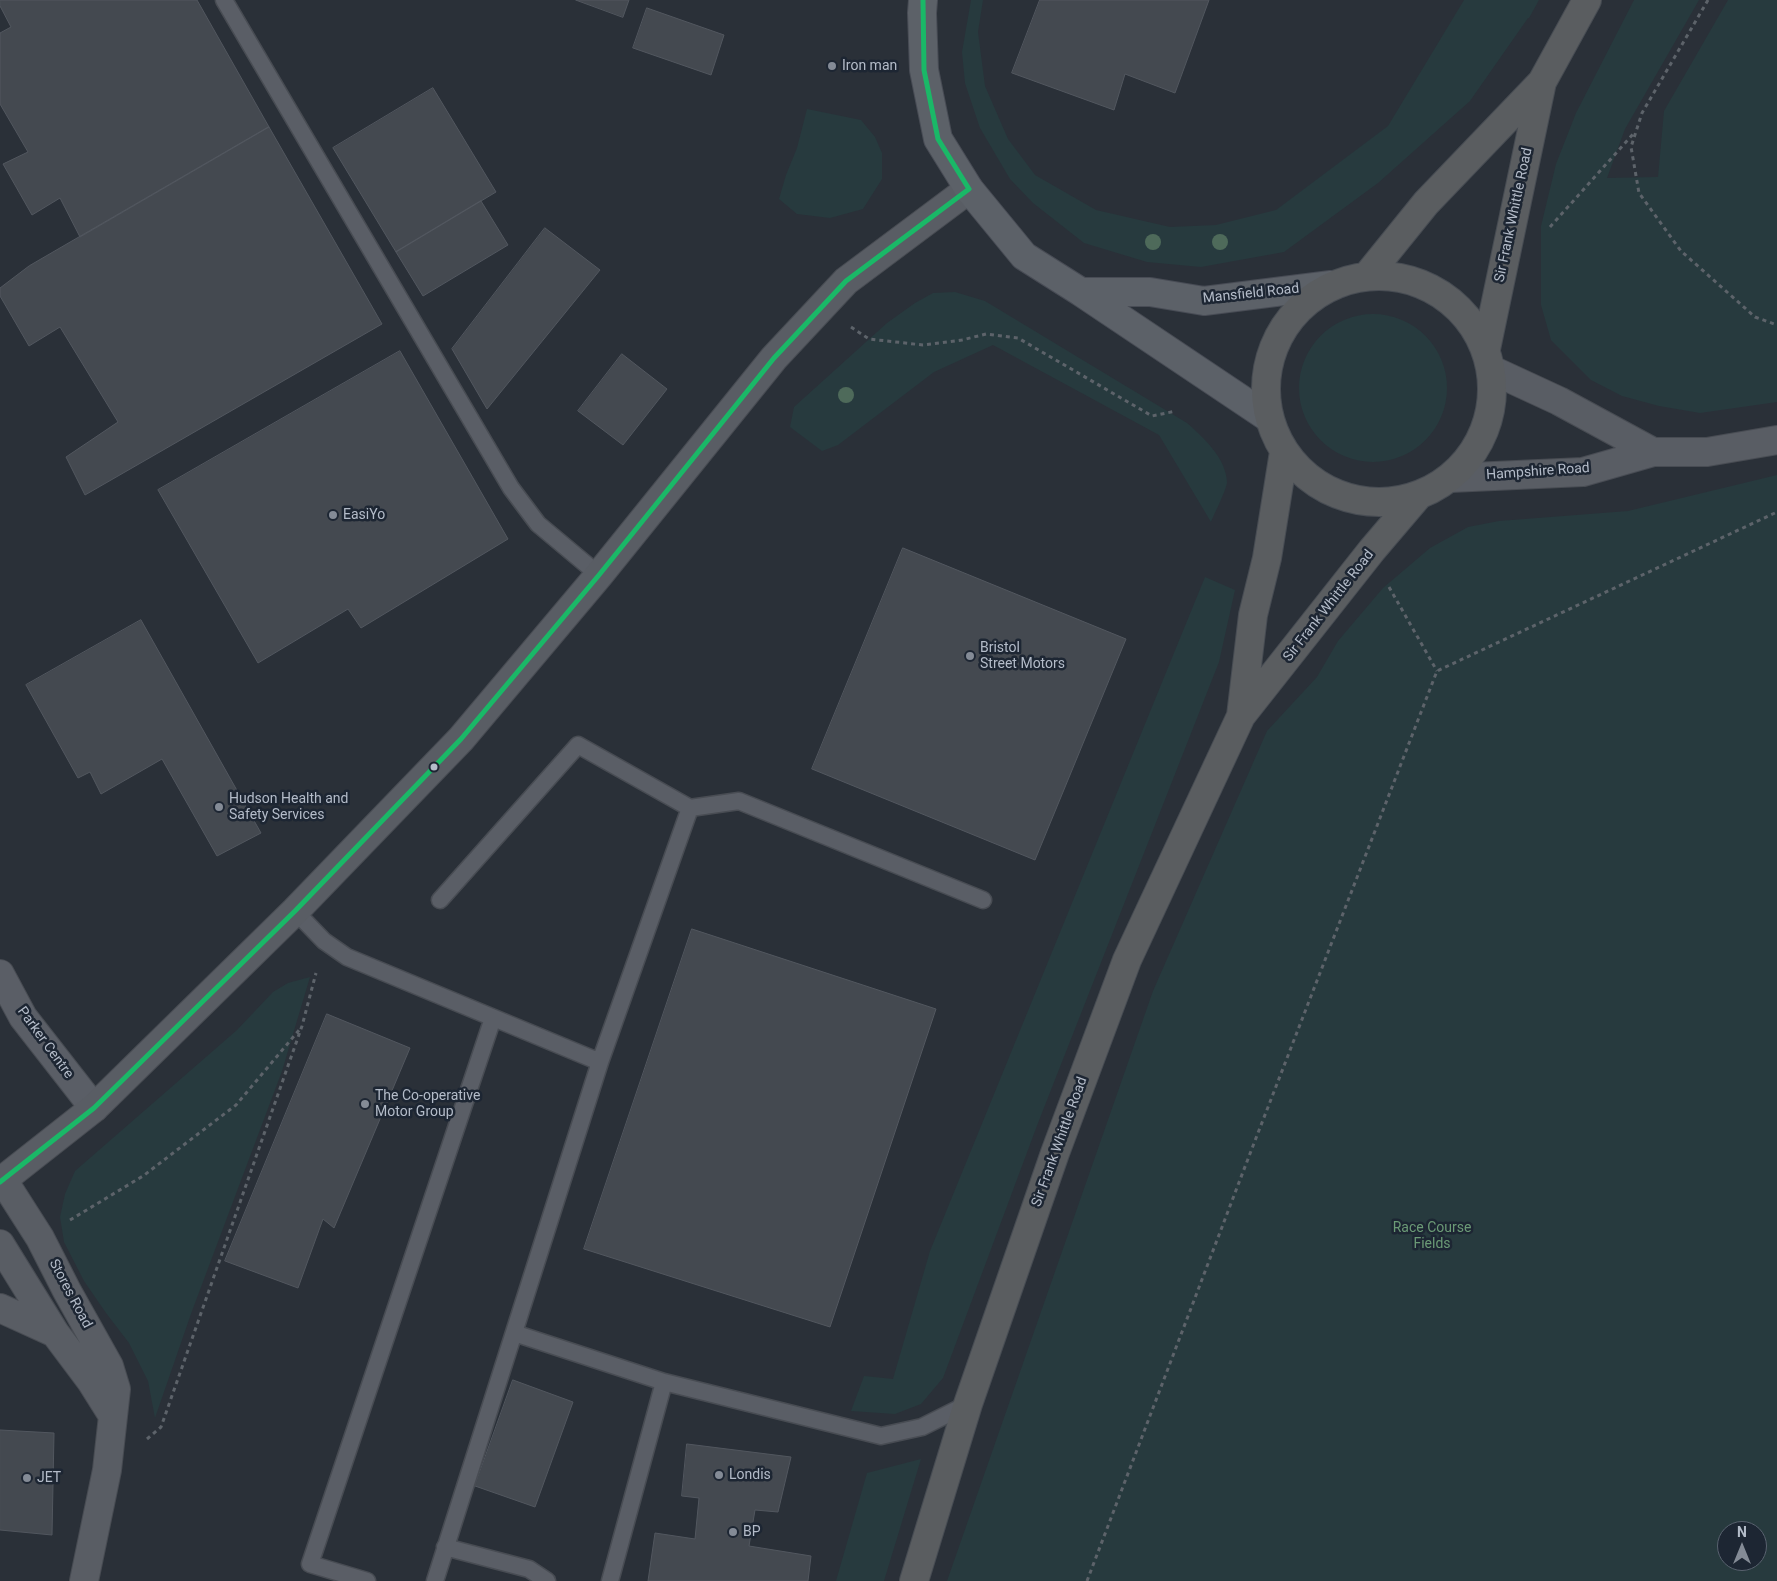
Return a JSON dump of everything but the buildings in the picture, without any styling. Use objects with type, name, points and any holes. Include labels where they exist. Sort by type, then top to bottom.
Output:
[{"type":"highway","name":"Sir Frank Whittle Road","points":[[1367,276],[1426,203],[1542,82],[1587,0]]},
{"type":"highway","name":"Sir Frank Whittle Road","points":[[914,1581],[968,1404],[1055,1153],[1127,960],[1240,716],[1418,496],[1450,478],[1471,456],[1486,430],[1493,401],[1489,359],[1542,82]]},
{"type":"highway","points":[[1418,496],[1380,503],[1343,497],[1310,479],[1284,452],[1269,418],[1265,387],[1270,356],[1283,327],[1304,303],[1331,285],[1367,276],[1405,278],[1439,292],[1467,317],[1489,359]]},
{"type":"highway","name":"Sir Frank Whittle Road","points":[[1240,716],[1253,615],[1267,558],[1284,452]]},
{"type":"main road","points":[[923,0],[924,70],[938,139],[970,189],[1024,256],[1269,418]]},
{"type":"main road","name":"Mansfield Road","points":[[1081,292],[1150,292],[1204,301],[1331,285]]},
{"type":"street","points":[[2,1181],[94,1108],[295,911],[461,739],[599,575],[774,358],[846,281],[970,189]]},
{"type":"street","name":"Hampshire Road","points":[[1489,359],[1559,401],[1653,452]]},
{"type":"street","name":"Hampshire Road","points":[[1450,478],[1583,472],[1653,452],[1707,452],[1777,440]]},
{"type":"street","name":"Parker Centre","points":[[0,974],[23,1017],[94,1108]]},
{"type":"street","name":"Stores Road","points":[[2,1181],[40,1238],[109,1366],[116,1389],[107,1470],[84,1581]]},
{"type":"street","points":[[0,1244],[55,1333],[91,1381],[114,1416]]},
{"type":"street","points":[[0,1308],[55,1333]]},
{"type":"lane","points":[[224,0],[511,488],[538,524],[599,575]]},
{"type":"lane","points":[[440,900],[578,745],[690,808],[739,802],[983,900]]},
{"type":"lane","points":[[434,1581],[600,1062],[690,808]]},
{"type":"lane","points":[[295,911],[324,941],[347,957],[600,1062]]},
{"type":"lane","points":[[366,1581],[310,1564],[492,1018]]},
{"type":"lane","points":[[514,1333],[664,1382],[881,1436],[922,1427],[968,1404]]},
{"type":"lane","points":[[610,1581],[664,1382]]},
{"type":"lane","points":[[446,1547],[529,1569],[548,1581]]},
{"type":"path","points":[[1708,0],[1642,113],[1631,147],[1639,193],[1680,251],[1755,317],[1777,325]]},
{"type":"path","points":[[1549,228],[1636,131]]},
{"type":"path","points":[[824,305],[858,333],[869,339],[923,345],[962,340],[986,334],[1018,338],[1152,416],[1176,411]]},
{"type":"path","points":[[1087,1581],[1437,671],[1777,512]]},
{"type":"path","points":[[1362,564],[1376,565],[1437,671]]},
{"type":"path","points":[[107,1470],[161,1427],[302,1026],[319,965]]},
{"type":"path","points":[[67,1221],[143,1176],[236,1105],[302,1026]]},
{"type":"green space","points":[[971,0],[983,0],[978,32],[985,86],[1008,139],[1035,175],[1096,210],[1170,227],[1216,225],[1276,210],[1388,126],[1464,0],[1539,0],[1529,18],[1470,101],[1378,183],[1284,252],[1201,267],[1147,262],[1084,243],[1033,203],[1010,179],[980,128],[965,83],[962,52]]},
{"type":"green space","points":[[1634,0],[1699,0],[1625,129],[1607,178],[1658,177],[1664,111],[1728,0],[1777,0],[1777,402],[1700,413],[1659,406],[1622,396],[1591,380],[1551,340],[1541,305],[1541,226],[1556,164],[1576,113]]},
{"type":"green space","points":[[807,109],[861,120],[875,137],[882,153],[882,179],[863,209],[830,218],[797,214],[779,199],[797,148]]},
{"type":"green space","points":[[955,292],[985,301],[1194,429],[1213,449],[1226,473],[1227,482],[1223,496],[1211,522],[1159,435],[993,345],[934,372],[838,445],[822,451],[790,427],[794,407],[887,323],[933,293]]},
{"type":"green space","points":[[1373,314],[1387,315],[1401,320],[1414,326],[1425,336],[1435,347],[1441,360],[1446,374],[1446,402],[1441,416],[1435,429],[1425,440],[1414,450],[1401,456],[1387,461],[1373,462],[1359,461],[1345,456],[1332,450],[1321,440],[1311,429],[1305,416],[1300,402],[1299,388],[1300,374],[1305,360],[1311,347],[1321,336],[1332,326],[1345,320],[1359,315]]},
{"type":"green space","name":"Race Course Fields","points":[[1777,475],[1777,1581],[947,1581],[1153,991],[1267,731],[1317,677],[1338,641],[1383,588],[1430,548],[1468,527],[1499,521],[1628,511]]},
{"type":"green space","points":[[1205,577],[1235,590],[1219,662],[1038,1123],[943,1378],[921,1404],[895,1414],[851,1411],[864,1376],[893,1379],[930,1251]]},
{"type":"green space","points":[[310,977],[282,1071],[192,1311],[155,1418],[148,1381],[129,1343],[84,1281],[64,1242],[60,1217],[65,1194],[75,1171],[237,1030],[273,992],[288,983]]},
{"type":"green space","points":[[921,1459],[884,1581],[836,1581],[867,1473]]},
{"type":"transit line","points":[[923,0],[924,70],[938,139],[969,189]]},
{"type":"transit line","points":[[0,1182],[94,1108],[295,911],[461,739],[599,575],[774,358],[846,281],[969,189]]},
{"type":"place","name":"Iron man","points":[[832,66]]},
{"type":"place","name":"EasiYo","points":[[333,515]]},
{"type":"place","name":"Bristol Street Motors","points":[[970,656]]},
{"type":"place","name":"Hudson Health and Safety Services","points":[[219,807]]},
{"type":"place","name":"The Co-operative Motor Group","points":[[365,1104]]},
{"type":"place","name":"Londis","points":[[719,1475]]},
{"type":"place","name":"JET","points":[[27,1478]]},
{"type":"place","name":"BP","points":[[733,1532]]}]
